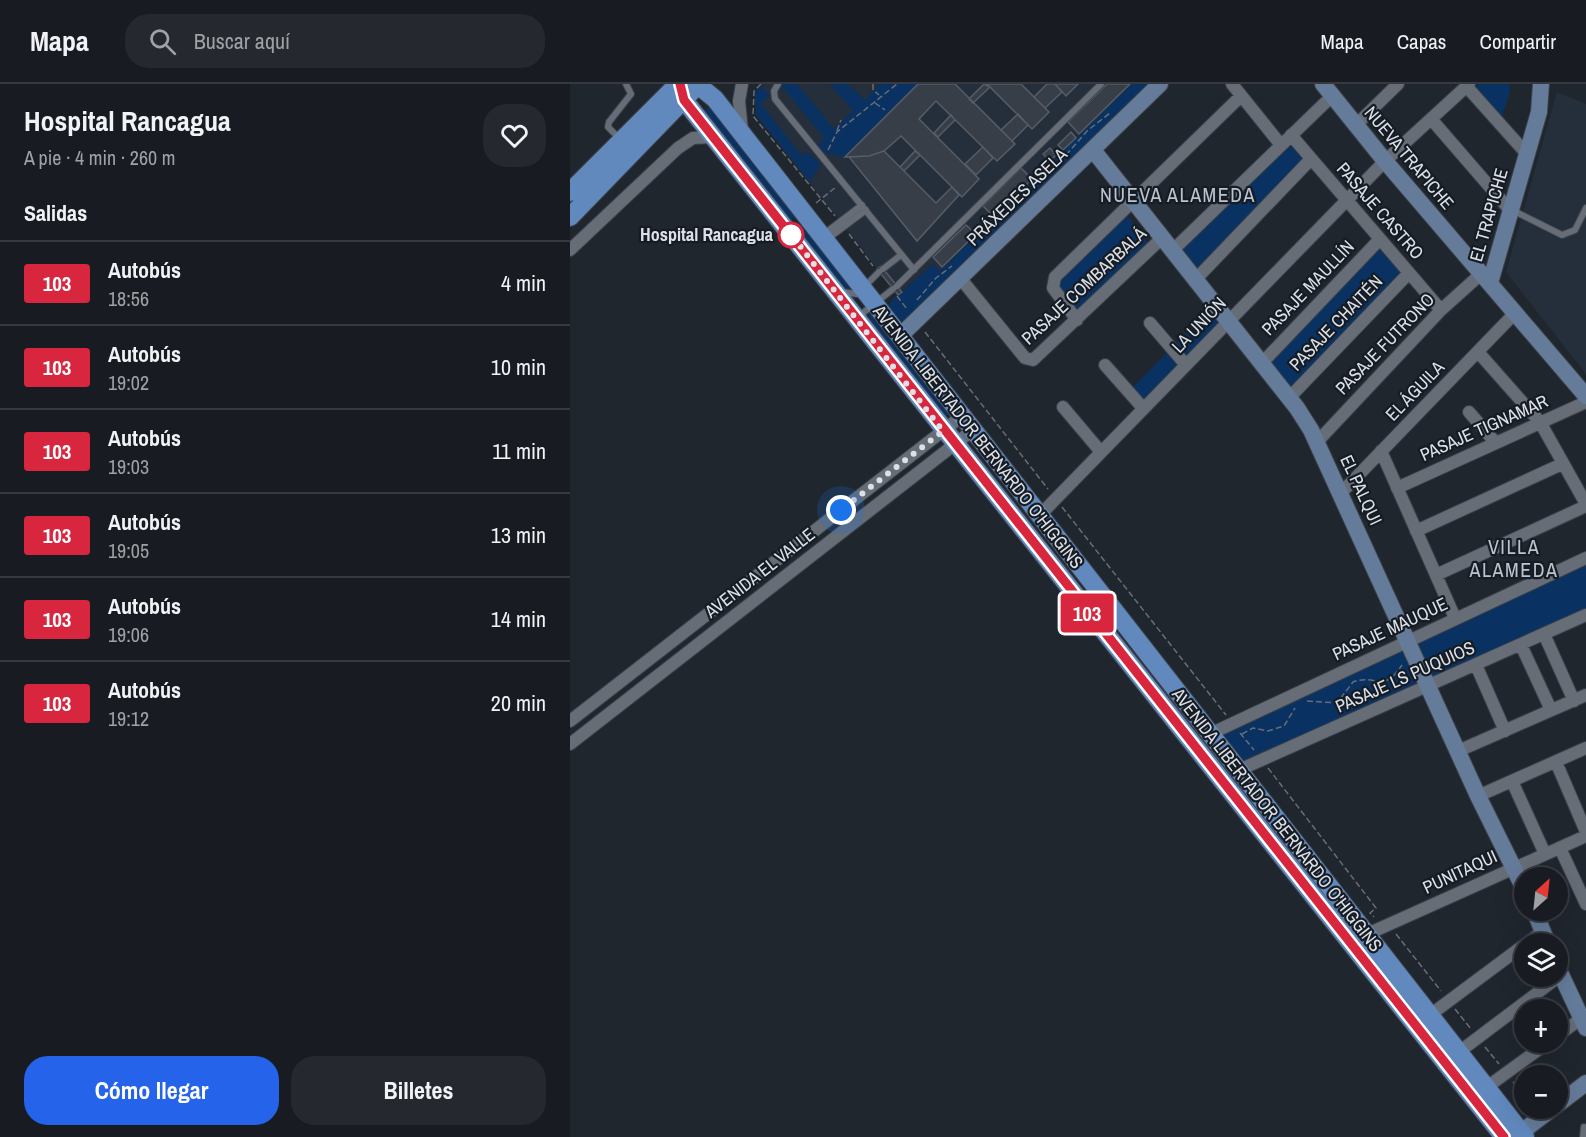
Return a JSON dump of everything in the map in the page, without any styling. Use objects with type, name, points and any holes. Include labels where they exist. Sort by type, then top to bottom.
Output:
[{"type":"main road","points":[[570,192],[621,141],[688,87]]},
{"type":"main road","points":[[570,217],[688,87]]},
{"type":"main road","name":"AVENIDA LIBERTADOR BERNARDO O'HIGGINS","points":[[688,87],[715,99],[1487,1087],[1520,1135]]},
{"type":"main road","name":"AVENIDA LIBERTADOR BERNARDO O'HIGGINS","points":[[688,87],[715,137],[948,438],[1504,1137]]},
{"type":"main road","points":[[1354,949],[1371,939]]},
{"type":"street","points":[[742,84],[739,101],[742,134]]},
{"type":"street","name":"PRÁXEDES ASELA","points":[[900,336],[914,311],[1093,150],[1160,84]]},
{"type":"street","points":[[1232,84],[1281,145]]},
{"type":"street","points":[[1356,125],[1398,84]]},
{"type":"street","name":"EL TRAPICHE","points":[[1541,84],[1539,112],[1486,278],[1586,396]]},
{"type":"street","points":[[1468,85],[1526,153]]},
{"type":"street","name":"LA UNIÓN","points":[[1040,515],[1385,160],[1432,120],[1468,85]]},
{"type":"street","points":[[1172,251],[1291,135],[1328,90]]},
{"type":"street","name":"NUEVA TRAPICHE","points":[[1328,90],[1486,278]]},
{"type":"street","points":[[1077,320],[1053,288],[1053,282],[1241,96]]},
{"type":"street","points":[[1432,120],[1509,209]]},
{"type":"street","name":"PASAJE CASTRO","points":[[1291,135],[1441,310]]},
{"type":"street","points":[[570,250],[669,155],[693,138],[715,137]]},
{"type":"street","name":"EL PALQUI","points":[[1093,150],[1289,398],[1317,442],[1478,796],[1514,867]]},
{"type":"street","points":[[1196,279],[1311,159]]},
{"type":"street","name":"PASAJE COMBARBALÁ","points":[[959,270],[1029,360],[1038,357],[1162,238]]},
{"type":"street","name":"PASAJE MAULLÍN","points":[[1262,363],[1380,239]]},
{"type":"street","name":"PASAJE CHAITÉN","points":[[1289,398],[1409,273]]},
{"type":"street","name":"PASAJE FUTRONO","points":[[1317,442],[1441,310],[1486,278]]},
{"type":"street","name":"EL ÁGUILA","points":[[1341,493],[1515,313]]},
{"type":"street","points":[[1150,323],[1186,365]]},
{"type":"street","points":[[1436,574],[1586,505],[1540,423],[1478,352]]},
{"type":"street","points":[[1105,365],[1143,408]]},
{"type":"street","name":"PASAJE TIGNAMAR","points":[[1397,488],[1586,402]]},
{"type":"street","points":[[1063,407],[1101,452]]},
{"type":"street","points":[[1469,412],[1495,442]]},
{"type":"street","name":"AVENIDA EL VALLE","points":[[570,721],[968,423]]},
{"type":"street","name":"AVENIDA EL VALLE","points":[[570,744],[948,438]]},
{"type":"street","points":[[1381,452],[1455,618]]},
{"type":"street","points":[[1416,531],[1562,464]]},
{"type":"street","name":"PASAJE MAUQUE","points":[[1210,734],[1586,558]]},
{"type":"street","name":"PASAJE LS PUQUIOS","points":[[1239,770],[1586,615]]},
{"type":"street","points":[[1544,634],[1574,700]]},
{"type":"street","points":[[1521,645],[1551,710]]},
{"type":"street","points":[[1476,665],[1505,731]]},
{"type":"street","points":[[1458,752],[1586,695]]},
{"type":"street","points":[[1478,796],[1586,748]]},
{"type":"street","points":[[1556,762],[1586,834]]},
{"type":"street","points":[[1512,781],[1545,854]]},
{"type":"street","name":"PUNITAQUI","points":[[1371,939],[1514,867],[1560,848],[1586,834]]},
{"type":"street","points":[[1560,848],[1586,904]]},
{"type":"street","points":[[1430,1015],[1514,952]]},
{"type":"street","points":[[1459,1052],[1538,987]]},
{"type":"street","points":[[1567,987],[1584,1021],[1568,1030]]},
{"type":"street","points":[[1487,1087],[1533,1053]]},
{"type":"street","points":[[1568,1097],[1586,1083]]},
{"type":"street","points":[[1520,1135],[1539,1119]]},
{"type":"lane","points":[[621,141],[608,127],[609,122],[629,99],[631,94],[626,84]]},
{"type":"lane","points":[[778,84],[774,91],[775,99],[914,270]]},
{"type":"lane","points":[[859,323],[864,312],[914,270],[968,213],[1101,84]]},
{"type":"lane","points":[[824,238],[864,208]]},
{"type":"lane","points":[[1509,209],[1562,235],[1575,230],[1586,208]]},
{"type":"lane","points":[[831,286],[853,295],[901,255]]},
{"type":"lane","points":[[1583,1137],[1584,1127]]},
{"type":"path","points":[[761,84],[754,91],[753,116],[880,271]]},
{"type":"path","points":[[873,84],[873,90],[880,96]]},
{"type":"path","points":[[837,132],[897,84]]},
{"type":"path","points":[[874,103],[885,110]]},
{"type":"path","points":[[1064,158],[1086,131],[1112,112]]},
{"type":"path","points":[[826,157],[841,120]]},
{"type":"path","points":[[823,197],[843,182]]},
{"type":"path","points":[[989,231],[1001,214],[1036,186]]},
{"type":"path","points":[[914,311],[927,286],[959,270]]},
{"type":"path","points":[[894,288],[910,312],[914,311],[1055,499],[1376,908]]},
{"type":"path","points":[[1303,700],[1337,703],[1353,682],[1365,679],[1377,683],[1388,680],[1404,662],[1416,658]]},
{"type":"path","points":[[1241,734],[1253,728],[1268,732],[1284,726],[1297,704]]},
{"type":"shaded area","points":[[762,84],[1132,84],[940,271],[933,264],[898,295],[756,115],[755,92]]},
{"type":"shaded area","points":[[780,84],[797,84],[834,129],[853,111],[830,84],[847,84],[865,100],[880,84],[918,84],[845,157],[824,152],[818,144],[825,139]]},
{"type":"shaded area","points":[[1132,84],[1151,84],[906,323],[901,323],[888,305],[897,294],[933,264],[940,271]]},
{"type":"shaded area","points":[[1479,84],[1509,84],[1510,92],[1501,119],[1475,87]]},
{"type":"shaded area","points":[[760,86],[770,95],[761,104],[801,155],[807,152],[821,164],[810,182],[756,115],[755,92]]},
{"type":"shaded area","points":[[1557,92],[1586,104],[1586,374],[1506,272]]},
{"type":"shaded area","points":[[712,105],[799,214],[789,222],[702,113]]},
{"type":"shaded area","points":[[1291,141],[1307,159],[1197,271],[1181,252]]},
{"type":"shaded area","points":[[1126,214],[1149,245],[1077,314],[1059,286],[1061,278]]},
{"type":"shaded area","points":[[803,219],[858,289],[850,293],[792,228]]},
{"type":"shaded area","points":[[1379,245],[1404,272],[1291,391],[1268,363]]},
{"type":"shaded area","points":[[871,311],[952,411],[942,419],[869,317]]},
{"type":"shaded area","points":[[1207,312],[1219,324],[1144,399],[1132,388]]},
{"type":"shaded area","points":[[1586,564],[1586,612],[1245,766],[1218,727]]},
{"type":"building","points":[[918,84],[955,84],[1015,144],[997,161],[936,101],[919,119],[979,179],[962,197],[901,136],[884,151],[869,156],[845,157]]},
{"type":"building","points":[[984,84],[990,87],[973,103],[969,99]]},
{"type":"building","points":[[987,84],[1021,84],[1049,112],[1032,129]]},
{"type":"building","points":[[1047,84],[1055,84],[1062,92],[1045,108],[1034,97]]},
{"type":"building","points":[[1055,84],[1078,84],[1066,96]]},
{"type":"building","points":[[1107,84],[1130,84],[1079,134],[1068,122]]},
{"type":"building","points":[[1018,114],[1028,125],[1012,141],[1001,130]]},
{"type":"building","points":[[951,115],[955,120],[938,137],[934,133]]},
{"type":"building","points":[[1071,132],[1076,138],[1063,150],[1058,145]]},
{"type":"building","points":[[983,147],[993,158],[976,175],[965,164]]},
{"type":"building","points":[[1050,148],[1056,155],[1050,161],[1043,154]]},
{"type":"building","points":[[884,151],[936,203],[952,187],[959,195],[917,241],[849,157],[869,156]]},
{"type":"building","points":[[915,151],[920,155],[904,171],[900,167]]},
{"type":"building","points":[[1021,168],[1032,179],[994,217],[983,206]]},
{"type":"building","points":[[966,225],[976,234],[942,267],[933,257]]},
{"type":"building","points":[[881,266],[902,292],[898,295],[877,269]]},
{"type":"bus line","name":"103","points":[[680,84],[684,100],[956,448],[1504,1137]]},
{"type":"place","name":"Hospital Rancagua","points":[[791,235]]},
{"type":"district","name":"NUEVA ALAMEDA","points":[[1178,195]]},
{"type":"district","name":"VILLA ALAMEDA","points":[[1514,558]]},
{"type":"route","points":[[791,235],[786,228],[943,431],[841,510]]}]
